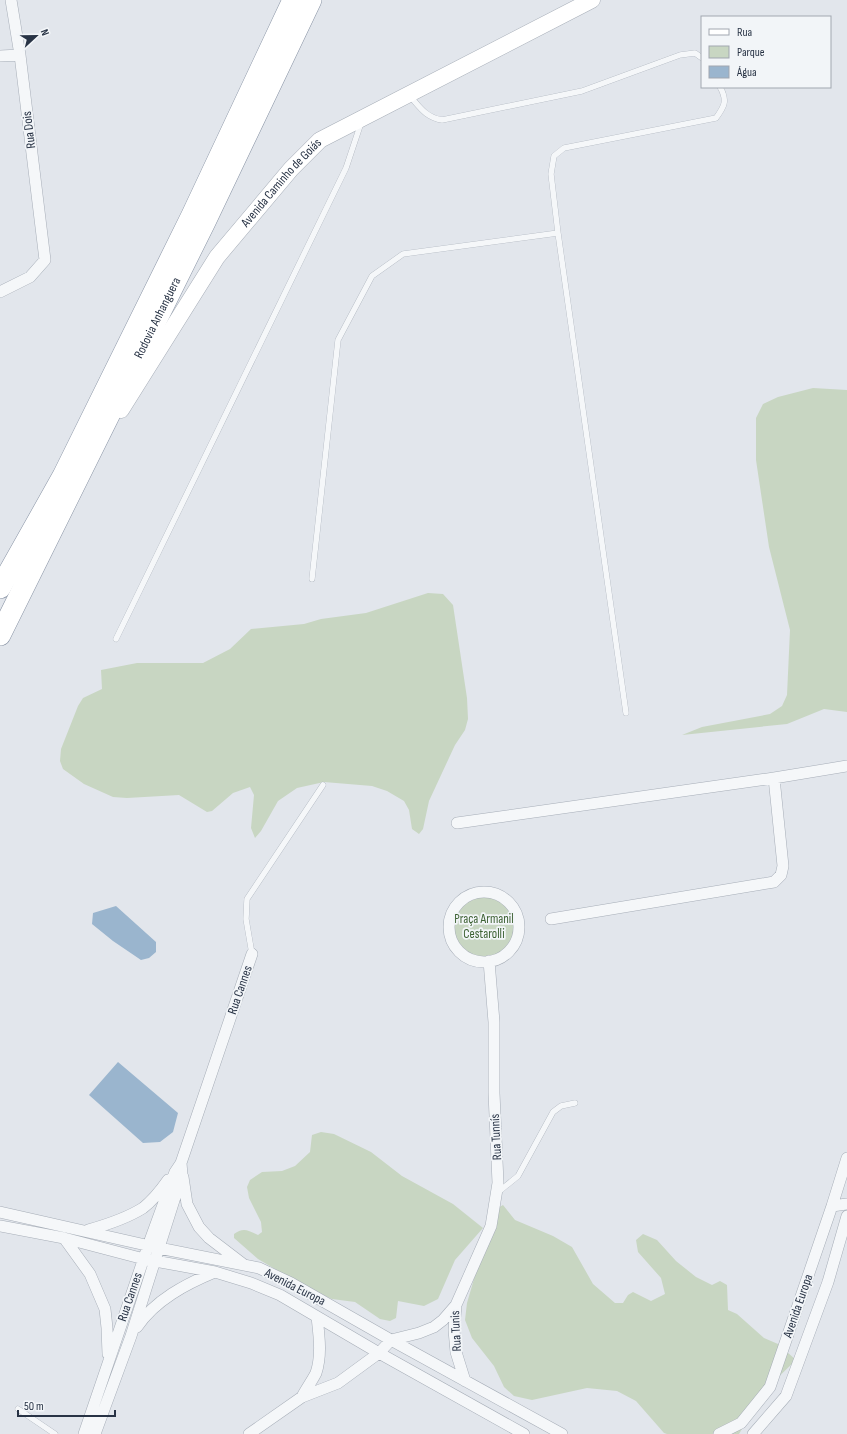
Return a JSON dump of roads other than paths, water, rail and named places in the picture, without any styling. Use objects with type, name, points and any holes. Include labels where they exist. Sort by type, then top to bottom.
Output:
[{"type":"highway","name":"Rodovia Anhanguera","points":[[0,588],[62,476],[192,215],[293,0]]},
{"type":"highway","name":"Rodovia Anhanguera","points":[[0,635],[205,222],[311,0]]},
{"type":"main road","name":"Avenida Caminho de Goiás","points":[[76,482],[216,257],[291,169],[320,140],[592,0]]},
{"type":"street","name":"Rua Dois","points":[[0,292],[30,277],[45,260],[20,55],[11,0]]},
{"type":"street","points":[[0,56],[20,55]]},
{"type":"street","points":[[457,823],[774,778],[847,766]]},
{"type":"street","points":[[551,918],[774,882],[781,875],[783,866],[774,778]]},
{"type":"street","points":[[485,892],[497,894],[506,900],[514,909],[519,925],[516,942],[509,951],[500,958],[489,962],[478,961],[467,957],[458,950],[452,940],[450,929],[451,917],[456,907],[464,899],[474,894],[485,892]]},
{"type":"street","name":"Rua Cannes","points":[[95,1434],[131,1336],[153,1247],[252,954]]},
{"type":"street","name":"Rua Tunnís","points":[[456,1304],[491,1226],[498,1183],[494,1093],[494,1022],[489,962]]},
{"type":"street","name":"Avenida Europa","points":[[719,1434],[741,1423],[770,1387],[847,1158]]},
{"type":"street","points":[[86,1230],[101,1227],[121,1219],[143,1207],[180,1170]]},
{"type":"street","points":[[180,1170],[188,1204],[199,1227],[209,1238],[245,1266]]},
{"type":"street","points":[[832,1206],[847,1204]]},
{"type":"street","name":"Avenida Europa","points":[[0,1212],[86,1230],[153,1247],[259,1268],[291,1283],[562,1434]]},
{"type":"street","name":"Avenida Europa","points":[[753,1434],[786,1396],[828,1282],[847,1216]]},
{"type":"street","name":"Avenida Europa","points":[[0,1226],[64,1238],[149,1260],[215,1272],[251,1283],[280,1295],[379,1353],[524,1434]]},
{"type":"street","points":[[64,1238],[90,1274],[105,1309],[108,1362]]},
{"type":"street","name":"Rua Cannes","points":[[84,1434],[108,1362],[149,1260]]},
{"type":"street","points":[[131,1336],[142,1318],[168,1296],[184,1286],[215,1272],[245,1266]]},
{"type":"street","name":"Rua Tunis","points":[[391,1340],[419,1333],[434,1327],[443,1320],[456,1304]]},
{"type":"street","name":"Rua Tunis","points":[[456,1304],[454,1330],[456,1352],[465,1381]]},
{"type":"street","points":[[302,1397],[316,1373],[320,1342],[317,1317]]},
{"type":"street","points":[[249,1434],[302,1397],[338,1383],[379,1353],[391,1340]]},
{"type":"lane","points":[[409,94],[426,114],[432,118],[442,120],[582,91],[680,56],[695,53],[701,57]]},
{"type":"lane","points":[[626,713],[551,174],[554,156],[564,148],[716,118],[724,107],[724,94],[721,88]]},
{"type":"lane","points":[[116,639],[346,168],[363,117]]},
{"type":"lane","points":[[312,579],[338,340],[372,276],[403,254],[558,233]]},
{"type":"lane","points":[[252,954],[246,919],[248,898],[323,785]]},
{"type":"lane","points":[[496,1194],[518,1176],[553,1112],[561,1106],[575,1103]]},
{"type":"lane","points":[[18,1409],[55,1434]]},
{"type":"water","points":[[116,906],[156,942],[156,952],[149,958],[141,960],[113,941],[92,924],[93,913]]},
{"type":"water","points":[[118,1062],[178,1113],[173,1132],[160,1142],[143,1143],[89,1095]]},
{"type":"park label","name":"Praça Armanil Cestarolli","points":[[484,926]]}]
